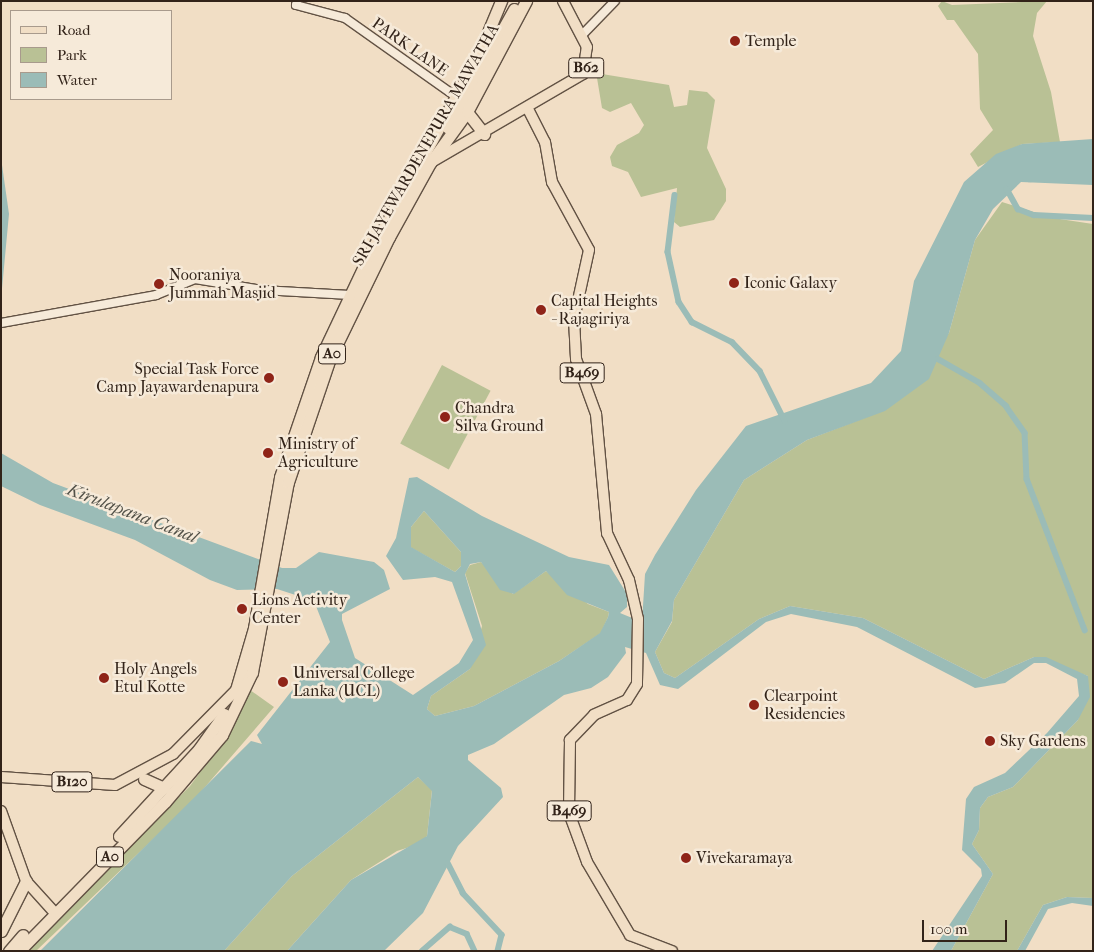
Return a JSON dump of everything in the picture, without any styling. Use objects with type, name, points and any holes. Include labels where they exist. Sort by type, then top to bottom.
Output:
[{"type":"highway","name":"SRI JAYEWARDENEPURA MAWATHA","points":[[9,951],[222,735],[243,695],[263,604],[269,559],[290,444],[350,295],[455,96],[501,1]]},
{"type":"highway","points":[[416,170],[449,118],[508,1]]},
{"type":"highway","points":[[430,163],[518,1]]},
{"type":"highway","name":"SRI JAYEWARDENEPURA MAWATHA","points":[[269,559],[288,482],[330,358],[380,254],[430,163],[468,112],[526,1]]},
{"type":"highway","points":[[468,112],[484,134]]},
{"type":"highway","name":"SRI JAYEWARDENEPURA MAWATHA","points":[[162,795],[219,724],[237,688],[263,604]]},
{"type":"highway","points":[[142,777],[162,795]]},
{"type":"highway","points":[[1,931],[26,881]]},
{"type":"highway","name":"SRI JAYEWARDENEPURA MAWATHA","points":[[19,951],[52,909]]},
{"type":"main road","name":"B62","points":[[430,163],[528,109],[583,74],[588,53],[582,35],[563,1]]},
{"type":"main road","name":"B469","points":[[528,109],[545,142],[552,182],[588,250],[574,319],[576,359],[596,414],[607,533],[629,580],[638,619],[639,662],[637,684],[627,700],[594,715],[570,740],[569,813],[587,862],[630,935],[672,951]]},
{"type":"main road","points":[[454,132],[455,141],[467,144]]},
{"type":"main road","name":"B120","points":[[1,777],[105,786],[142,777],[196,735],[237,688]]},
{"type":"main road","points":[[1,810],[26,881],[52,909]]},
{"type":"street","name":"PARK LANE","points":[[297,1],[296,5],[345,18],[455,96]]},
{"type":"street","points":[[582,35],[616,1]]},
{"type":"street","points":[[3,322],[79,306],[156,295],[195,279],[262,290],[350,295]]},
{"type":"green space","points":[[942,1],[952,5],[1047,1],[1037,13],[1033,36],[1051,92],[1060,142],[1022,144],[978,167],[970,154],[993,130],[980,109],[978,54],[954,20],[947,20],[938,6]]},
{"type":"green space","points":[[602,74],[669,85],[674,107],[687,105],[689,90],[707,92],[715,100],[707,148],[726,189],[726,201],[714,220],[680,227],[674,222],[677,188],[641,197],[628,172],[612,166],[610,157],[617,145],[639,133],[644,125],[631,103],[610,112],[602,108],[597,78]]},
{"type":"green space","points":[[1002,202],[1053,218],[1093,224],[1093,898],[1067,897],[1043,905],[1017,951],[951,951],[993,874],[972,844],[979,830],[980,808],[988,797],[1013,787],[1078,720],[1088,676],[1034,657],[984,679],[863,618],[790,606],[759,619],[675,678],[664,673],[655,652],[672,622],[674,600],[744,480],[807,440],[885,410],[949,333],[975,240]]},
{"type":"green space","name":"Chandra Silva Ground","points":[[442,365],[491,391],[449,469],[400,444]]},
{"type":"green space","points":[[424,511],[461,552],[461,566],[455,572],[410,547],[411,527]]},
{"type":"green space","points":[[481,562],[513,594],[546,571],[588,604],[609,612],[608,617],[601,633],[559,661],[474,706],[435,716],[427,709],[431,696],[470,669],[482,626],[465,573],[470,565]]},
{"type":"green space","points":[[250,690],[274,707],[193,801],[36,951],[25,951],[190,786],[229,733]]},
{"type":"green space","points":[[418,777],[432,790],[427,836],[419,844],[397,851],[351,880],[287,951],[224,951],[292,876]]},
{"type":"water","name":"Kirulapana Canal","points":[[1093,139],[1093,185],[1021,182],[993,209],[975,240],[949,333],[929,379],[885,411],[807,440],[744,480],[674,600],[672,621],[655,652],[664,673],[675,678],[759,619],[790,606],[863,618],[984,679],[1034,657],[1046,657],[1088,676],[1090,697],[1078,720],[1013,787],[988,797],[980,808],[979,830],[972,844],[993,874],[951,951],[932,951],[982,876],[981,869],[962,850],[966,799],[974,787],[1005,773],[1047,733],[1079,696],[1077,679],[1046,663],[1034,663],[1005,683],[975,688],[857,627],[791,614],[766,622],[678,689],[660,685],[646,653],[625,647],[626,653],[608,677],[591,688],[564,695],[494,744],[468,755],[468,760],[501,788],[503,797],[458,846],[423,913],[384,951],[287,951],[351,880],[427,836],[432,791],[418,777],[292,876],[224,951],[40,951],[251,741],[262,744],[257,735],[330,642],[314,601],[277,589],[237,590],[210,580],[135,540],[40,505],[1,486],[1,453],[53,483],[282,568],[296,568],[319,552],[374,562],[384,570],[390,589],[342,614],[342,620],[355,658],[413,695],[459,663],[473,640],[452,582],[435,577],[403,580],[386,556],[396,538],[409,478],[417,477],[482,516],[569,557],[609,565],[627,594],[627,607],[620,613],[642,622],[645,574],[655,555],[696,490],[746,426],[871,383],[901,351],[914,281],[964,182],[996,154],[1022,144]],"holes":[[[424,511],[461,552],[461,566],[455,572],[411,547],[411,527]],[[481,562],[500,590],[514,594],[546,571],[567,595],[609,612],[608,617],[600,633],[559,661],[474,706],[435,716],[427,709],[431,696],[470,669],[486,645],[465,574],[470,564]]]},
{"type":"water","points":[[1,158],[9,214],[1,299]]},
{"type":"water","points":[[1067,897],[1093,898],[1093,906],[1072,903],[1048,909],[1025,951],[1017,951],[1043,905]]},
{"type":"waterway","points":[[1007,189],[1018,209],[1034,215],[1093,218]]},
{"type":"waterway","points":[[675,195],[668,252],[679,302],[692,322],[732,342],[760,371],[785,421]]},
{"type":"waterway","points":[[938,359],[980,383],[1006,406],[1025,433],[1027,479],[1085,630]]},
{"type":"waterway","points":[[448,863],[463,893],[502,935],[498,951]]},
{"type":"waterway","points":[[422,951],[450,927],[467,934],[475,951]]},
{"type":"place","name":"Temple","points":[[735,41]]},
{"type":"place","name":"Iconic Galaxy","points":[[734,283]]},
{"type":"place","name":"Nooraniya Jummah Masjid","points":[[159,284]]},
{"type":"place","name":"Capital Heights - Rajagiriya","points":[[541,310]]},
{"type":"place","name":"Special Task Force Camp Jayawardenapura","points":[[269,378]]},
{"type":"place","name":"Chandra Silva Ground","points":[[445,417]]},
{"type":"place","name":"Ministry of Agriculture","points":[[268,453]]},
{"type":"place","name":"Lions Activity Center","points":[[242,609]]},
{"type":"place","name":"Holy Angels Etul Kotte","points":[[104,678]]},
{"type":"place","name":"Universal College Lanka (UCL)","points":[[283,682]]},
{"type":"place","name":"Clearpoint Residencies","points":[[754,705]]},
{"type":"place","name":"Sky Gardens","points":[[990,741]]},
{"type":"place","name":"Vivekaramaya","points":[[686,858]]}]
